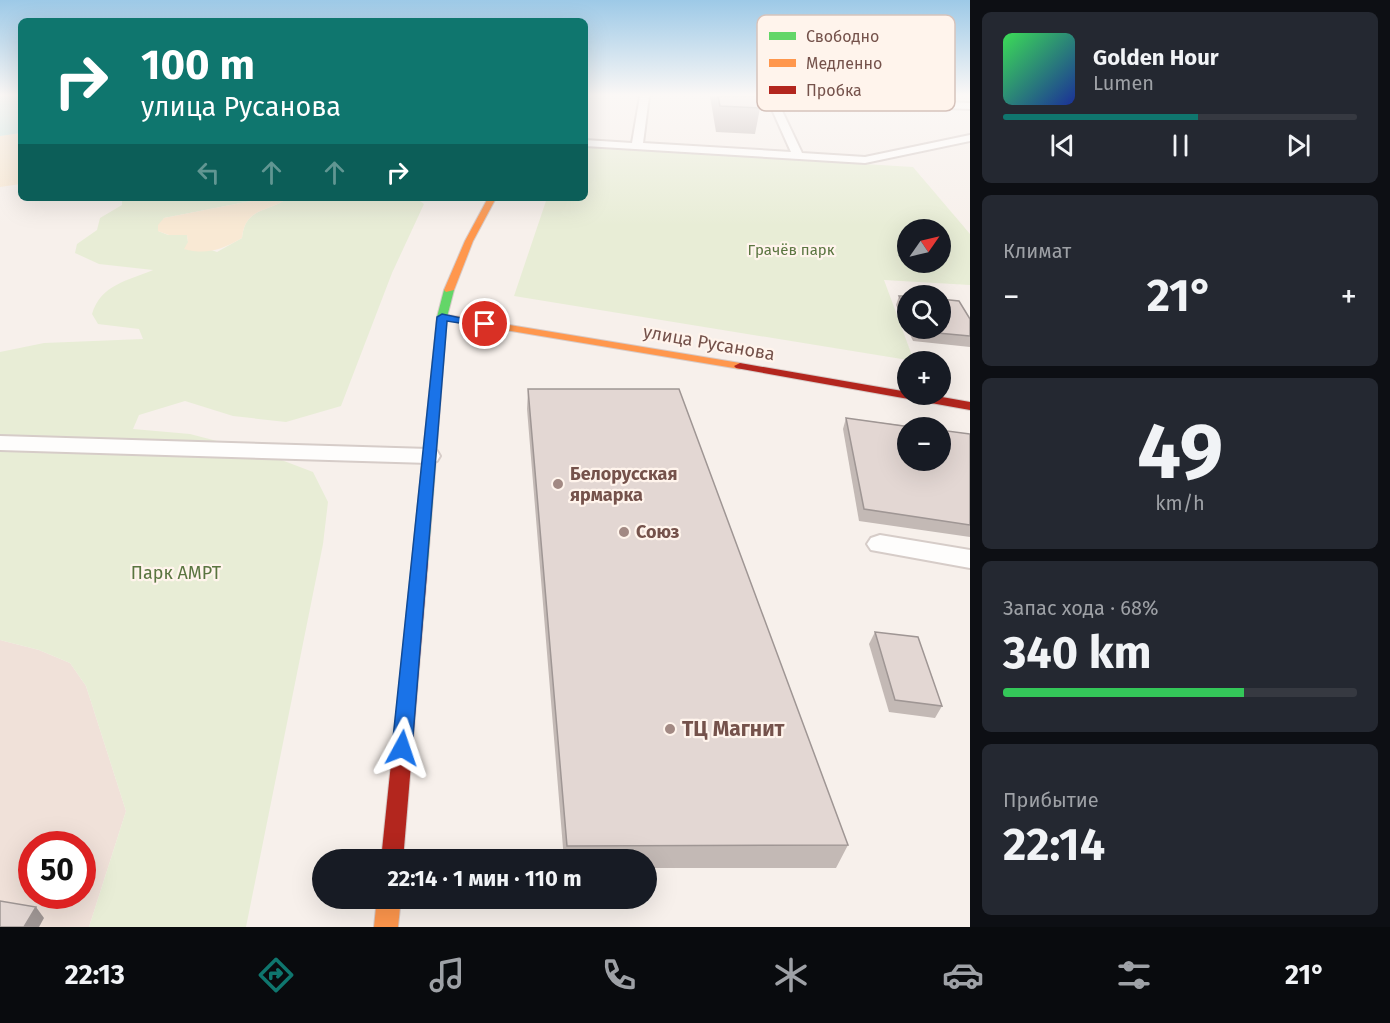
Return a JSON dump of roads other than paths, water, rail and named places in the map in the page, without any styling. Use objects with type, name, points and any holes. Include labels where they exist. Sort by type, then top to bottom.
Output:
[{"type":"main road","points":[[393,849],[442,317],[447,294],[469,239],[490,201]]},
{"type":"main road","name":"улица Русанова","points":[[442,317],[550,333],[970,406]]},
{"type":"main road","points":[[386,927],[388,909]]},
{"type":"lane","points":[[637,146],[638,139]]},
{"type":"lane","points":[[790,139],[798,156]]},
{"type":"lane","points":[[588,143],[865,160],[964,139]]},
{"type":"lane","points":[[0,443],[429,456]]},
{"type":"lane","points":[[880,544],[970,559]]},
{"type":"place","name":"Белорусская ярмарка","points":[[558,484]]},
{"type":"place","name":"Союз","points":[[624,532]]},
{"type":"place","name":"ТЦ Магнит","points":[[670,729]]},
{"type":"park label","name":"Грачёв парк","points":[[791,250]]},
{"type":"park label","name":"Парк АМРТ","points":[[176,573]]}]
